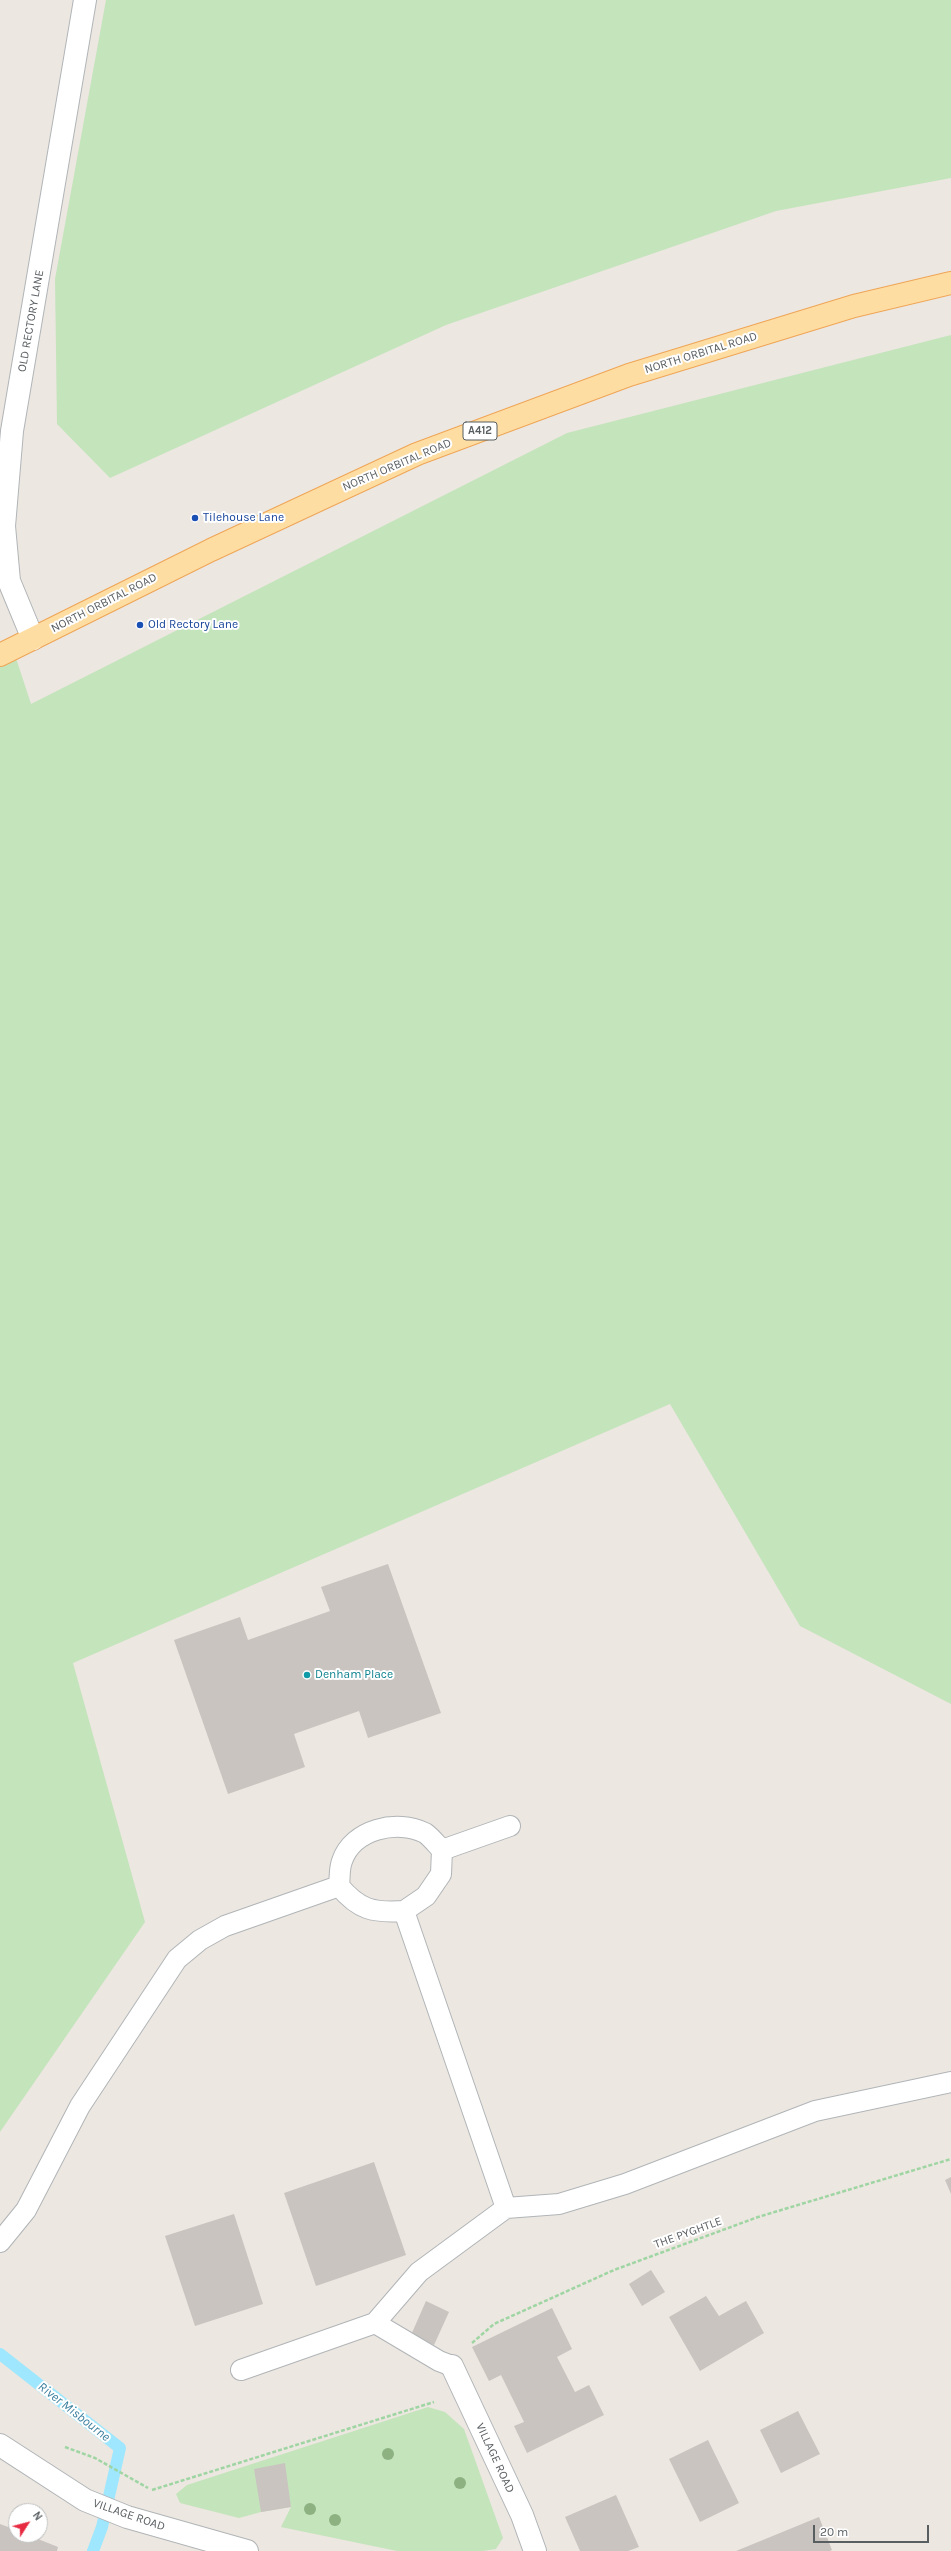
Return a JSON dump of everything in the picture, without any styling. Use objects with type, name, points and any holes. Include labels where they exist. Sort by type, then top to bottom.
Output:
[{"type":"main road","name":"NORTH ORBITAL ROAD","points":[[0,655],[211,550],[417,454],[629,375],[854,306],[951,283]]},
{"type":"street","name":"OLD RECTORY LANE","points":[[33,639],[8,581],[5,518],[12,432],[85,0]]},
{"type":"street","name":"VILLAGE ROAD","points":[[456,2375],[522,2515],[535,2551]]},
{"type":"street","name":"VILLAGE ROAD","points":[[0,2445],[85,2500],[127,2517],[247,2551]]},
{"type":"lane","points":[[442,1850],[510,1826]]},
{"type":"lane","points":[[401,1827],[425,1834],[442,1850],[441,1874],[426,1896],[404,1911],[380,1912],[352,1902],[339,1886],[342,1861],[356,1841],[374,1829],[401,1827]]},
{"type":"lane","points":[[0,2242],[26,2210],[80,2106],[177,1959],[200,1940],[225,1926],[339,1886]]},
{"type":"lane","points":[[404,1911],[506,2208]]},
{"type":"lane","points":[[241,2370],[375,2323],[419,2272],[506,2208],[559,2204],[625,2184],[815,2111],[951,2082]]},
{"type":"lane","points":[[375,2323],[439,2361],[456,2375]]},
{"type":"path","name":"THE PYGHTLE","points":[[95,2458],[152,2490],[435,2402],[456,2375],[479,2336],[494,2324],[614,2270],[758,2217],[951,2160]]},
{"type":"green space","points":[[106,0],[951,0],[951,178],[776,211],[446,325],[110,478],[57,424],[55,279]]},
{"type":"green space","points":[[951,335],[951,1704],[800,1626],[670,1404],[73,1663],[145,1922],[0,2132],[0,656],[13,649],[31,704],[567,433]]},
{"type":"green space","points":[[428,2407],[445,2412],[464,2429],[503,2538],[496,2549],[483,2551],[397,2551],[281,2527],[291,2507],[261,2512],[239,2518],[180,2503],[176,2494],[187,2485]]},
{"type":"building","name":"Denham Place","points":[[388,1564],[441,1713],[368,1738],[359,1711],[294,1734],[305,1767],[228,1794],[174,1640],[240,1617],[248,1640],[330,1611],[321,1587]]},
{"type":"building","points":[[374,2162],[406,2255],[316,2286],[284,2193]]},
{"type":"building","points":[[951,2177],[951,2194],[945,2180]]},
{"type":"building","points":[[234,2214],[263,2304],[195,2326],[165,2236]]},
{"type":"building","points":[[651,2270],[665,2292],[642,2306],[629,2284]]},
{"type":"building","points":[[706,2296],[719,2316],[746,2301],[764,2333],[700,2371],[669,2317]]},
{"type":"building","points":[[426,2301],[449,2312],[434,2345],[411,2335]]},
{"type":"building","points":[[552,2308],[572,2349],[557,2357],[575,2392],[589,2385],[604,2415],[527,2453],[514,2426],[524,2422],[501,2375],[489,2381],[472,2347]]},
{"type":"building","points":[[798,2411],[820,2454],[781,2473],[760,2430]]},
{"type":"building","points":[[708,2440],[739,2503],[700,2522],[669,2459]]},
{"type":"building","points":[[285,2463],[291,2507],[261,2512],[254,2469]]},
{"type":"building","points":[[616,2495],[639,2547],[628,2551],[580,2551],[565,2517]]},
{"type":"building","points":[[819,2517],[832,2550],[830,2551],[736,2551]]},
{"type":"building","points":[[0,2524],[8,2527],[8,2543],[48,2543],[58,2547],[57,2551],[0,2551]]},
{"type":"waterway","name":"River Misbourne","points":[[0,2354],[120,2448],[102,2527],[93,2551]]},
{"type":"place","name":"Tilehouse Lane","points":[[195,518]]},
{"type":"place","name":"Old Rectory Lane","points":[[140,625]]},
{"type":"place","name":"Denham Place","points":[[307,1675]]}]
